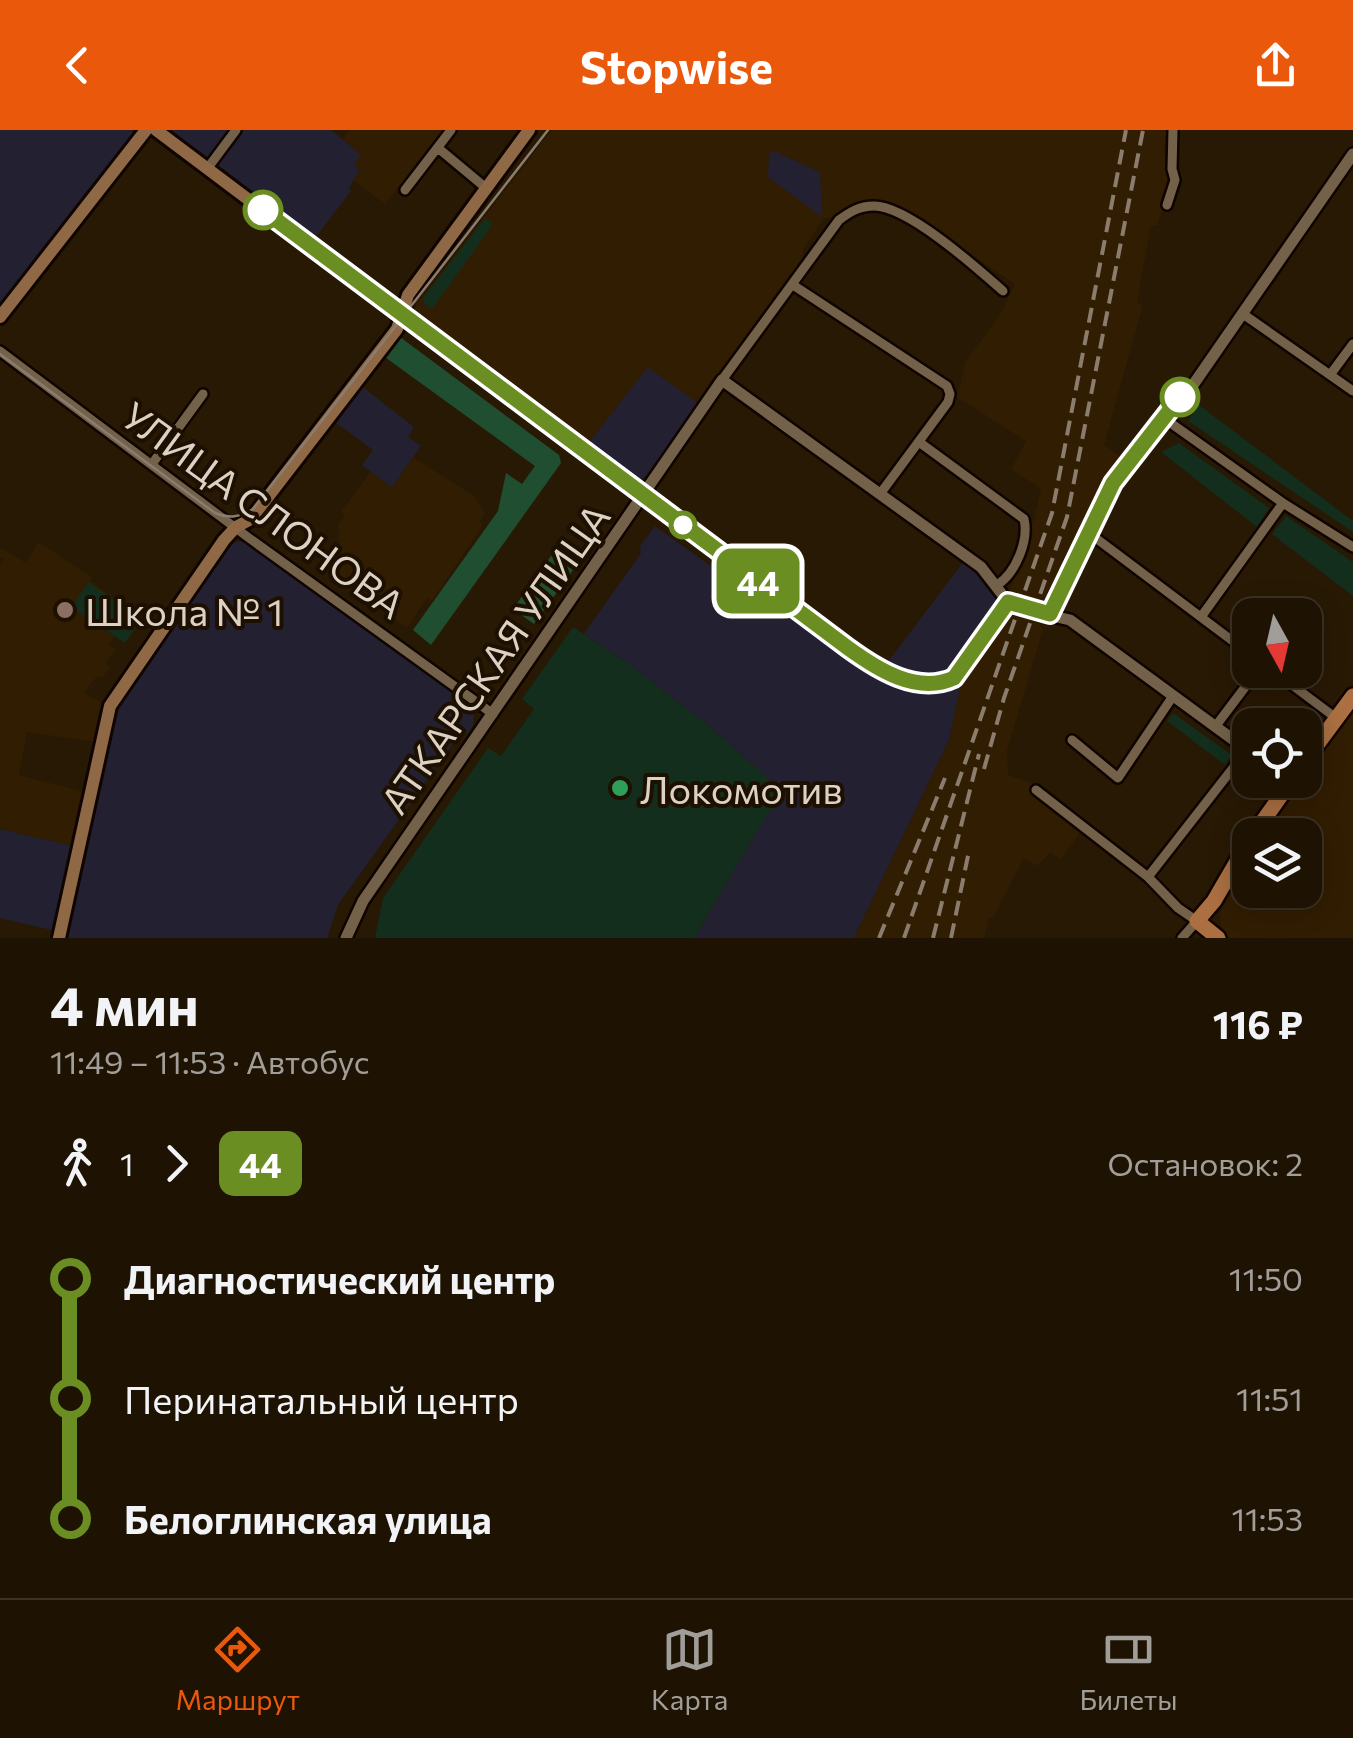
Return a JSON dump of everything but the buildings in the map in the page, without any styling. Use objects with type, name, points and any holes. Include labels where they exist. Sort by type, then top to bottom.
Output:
[{"type":"main road","points":[[0,318],[146,130]]},
{"type":"main road","points":[[156,130],[402,316]]},
{"type":"main road","points":[[59,938],[110,706],[236,527],[250,520],[397,330],[408,295],[530,130]]},
{"type":"main road","points":[[1322,738],[1353,696]]},
{"type":"main road","points":[[1218,938],[1196,921],[1214,901],[1232,871]]},
{"type":"street","points":[[207,169],[236,130]]},
{"type":"street","points":[[406,190],[452,130]]},
{"type":"street","points":[[1167,205],[1175,180],[1173,130]]},
{"type":"street","points":[[438,148],[486,188]]},
{"type":"street","points":[[1232,739],[1070,620],[1045,613],[1113,483],[1242,314],[1353,154]]},
{"type":"street","name":"АТКАРСКАЯ УЛИЦА","points":[[346,938],[363,901],[722,380],[839,220],[856,208],[876,206],[899,211],[1004,291]]},
{"type":"street","points":[[793,285],[947,386],[950,394],[880,494]]},
{"type":"street","points":[[1242,314],[1353,391]]},
{"type":"street","points":[[402,316],[848,648],[894,677],[942,683],[954,678],[1013,603],[980,567],[722,380]]},
{"type":"street","points":[[1330,375],[1353,344]]},
{"type":"street","name":"УЛИЦА СЛОНОВА","points":[[0,351],[493,714]]},
{"type":"street","points":[[152,464],[202,394]]},
{"type":"street","points":[[1165,419],[1283,503],[1353,547]]},
{"type":"street","points":[[919,442],[1024,518],[1025,540],[1007,578],[997,585]]},
{"type":"street","points":[[1201,617],[1283,503]]},
{"type":"street","points":[[1088,533],[1232,640]]},
{"type":"street","points":[[1216,727],[1245,688]]},
{"type":"street","points":[[1296,688],[1336,718]]},
{"type":"street","points":[[1072,740],[1118,778],[1172,696]]},
{"type":"street","points":[[1148,877],[1232,771]]},
{"type":"street","points":[[1036,790],[1148,877],[1196,921],[1182,938]]},
{"type":"shaded area","points":[[0,130],[132,130],[130,140],[0,307]]},
{"type":"shaded area","points":[[171,130],[331,130],[362,155],[360,170],[349,188],[351,191],[315,238]]},
{"type":"shaded area","points":[[350,130],[445,130],[385,204],[353,180],[360,171],[354,165],[361,155],[343,139]]},
{"type":"shaded area","points":[[552,130],[1167,130],[1164,149],[1171,179],[1157,226],[1151,225],[1137,302],[1143,305],[1104,445],[1124,459],[1110,478],[1048,605],[1018,599],[1010,589],[1028,542],[1041,489],[1011,469],[1026,441],[957,397],[965,362],[1001,313],[1015,284],[934,234],[898,205],[877,200],[854,204],[839,215],[823,219],[803,249],[802,264],[699,404],[648,367],[590,441],[418,317],[414,310]],"holes":[[[774,151],[820,172],[822,217],[768,177],[769,153]]]},
{"type":"shaded area","points":[[774,150],[820,172],[823,219],[768,177],[768,153]]},
{"type":"shaded area","points":[[648,366],[699,404],[648,475],[641,479],[590,441]]},
{"type":"shaded area","points":[[359,384],[414,427],[408,437],[421,446],[392,488],[362,465],[373,450],[332,420]]},
{"type":"shaded area","points":[[413,457],[474,496],[485,514],[479,522],[483,525],[432,601],[427,598],[407,628],[327,568],[340,551],[338,525],[345,515],[341,511],[371,472],[392,487]]},
{"type":"shaded area","points":[[655,526],[786,620],[790,616],[874,676],[933,690],[960,689],[949,740],[854,938],[694,938],[768,813],[787,795],[709,726],[584,634],[641,553],[640,546]]},
{"type":"shaded area","points":[[38,542],[92,577],[90,581],[142,619],[125,643],[114,637],[109,644],[116,649],[106,663],[110,667],[84,693],[104,704],[95,742],[27,732],[19,775],[85,792],[74,846],[0,829],[0,565],[4,559],[0,557],[0,547],[26,563]]},
{"type":"shaded area","points":[[237,542],[244,542],[471,706],[473,725],[467,734],[461,732],[338,905],[327,938],[64,938],[117,708]]},
{"type":"shaded area","points":[[964,561],[977,571],[1000,602],[959,665],[948,674],[927,676],[887,663]]},
{"type":"shaded area","points":[[1014,612],[1043,629],[1007,751],[1008,775],[1040,786],[1036,796],[1082,831],[1060,859],[1050,852],[1038,866],[1024,858],[993,918],[989,918],[984,938],[854,938],[949,740],[960,689],[953,688],[1004,617]]},
{"type":"shaded area","points":[[1353,708],[1353,938],[1230,938],[1221,929],[1220,913],[1232,890],[1232,908],[1322,908],[1322,818],[1274,818],[1288,798],[1322,798],[1322,750]]},
{"type":"shaded area","points":[[0,829],[74,846],[56,931],[0,918]]},
{"type":"green space","points":[[485,218],[492,223],[486,234],[432,309],[424,304],[423,298]]},
{"type":"green space","points":[[400,337],[559,455],[561,463],[431,645],[413,630],[498,511],[506,473],[522,484],[535,466],[382,355]]},
{"type":"green space","points":[[1199,405],[1353,521],[1353,532],[1188,421]]},
{"type":"green space","points":[[1179,443],[1269,508],[1257,527],[1161,452]]},
{"type":"green space","points":[[1286,516],[1353,562],[1353,596],[1272,534]]},
{"type":"green space","points":[[551,556],[573,570],[534,624],[513,609]]},
{"type":"green space","points":[[89,582],[141,620],[125,643],[71,607]]},
{"type":"green space","name":"Локомотив","points":[[573,627],[629,664],[709,726],[787,795],[768,813],[694,938],[375,938],[383,898],[488,748],[501,756],[534,709],[522,699]]},
{"type":"green space","points":[[1173,713],[1229,753],[1225,765],[1167,721]]},
{"type":"tunnel","points":[[1017,604],[1040,613]]},
{"type":"tram line","points":[[0,354],[215,513],[244,514],[253,509],[548,130]]},
{"type":"railway","points":[[904,938],[1052,513],[1126,130]]},
{"type":"railway","points":[[984,769],[1004,698],[1067,517],[1143,130]]},
{"type":"railway","points":[[933,938],[979,754]]},
{"type":"railway","points":[[879,938],[945,778]]},
{"type":"railway","points":[[951,938],[969,851]]},
{"type":"bus line","name":"44","points":[[263,210],[848,648],[894,677],[942,683],[954,678],[1008,602],[1050,614],[1113,483],[1180,397]]},
{"type":"place","name":"Школа № 1","points":[[65,610]]},
{"type":"place","name":"Локомотив","points":[[620,788]]}]
